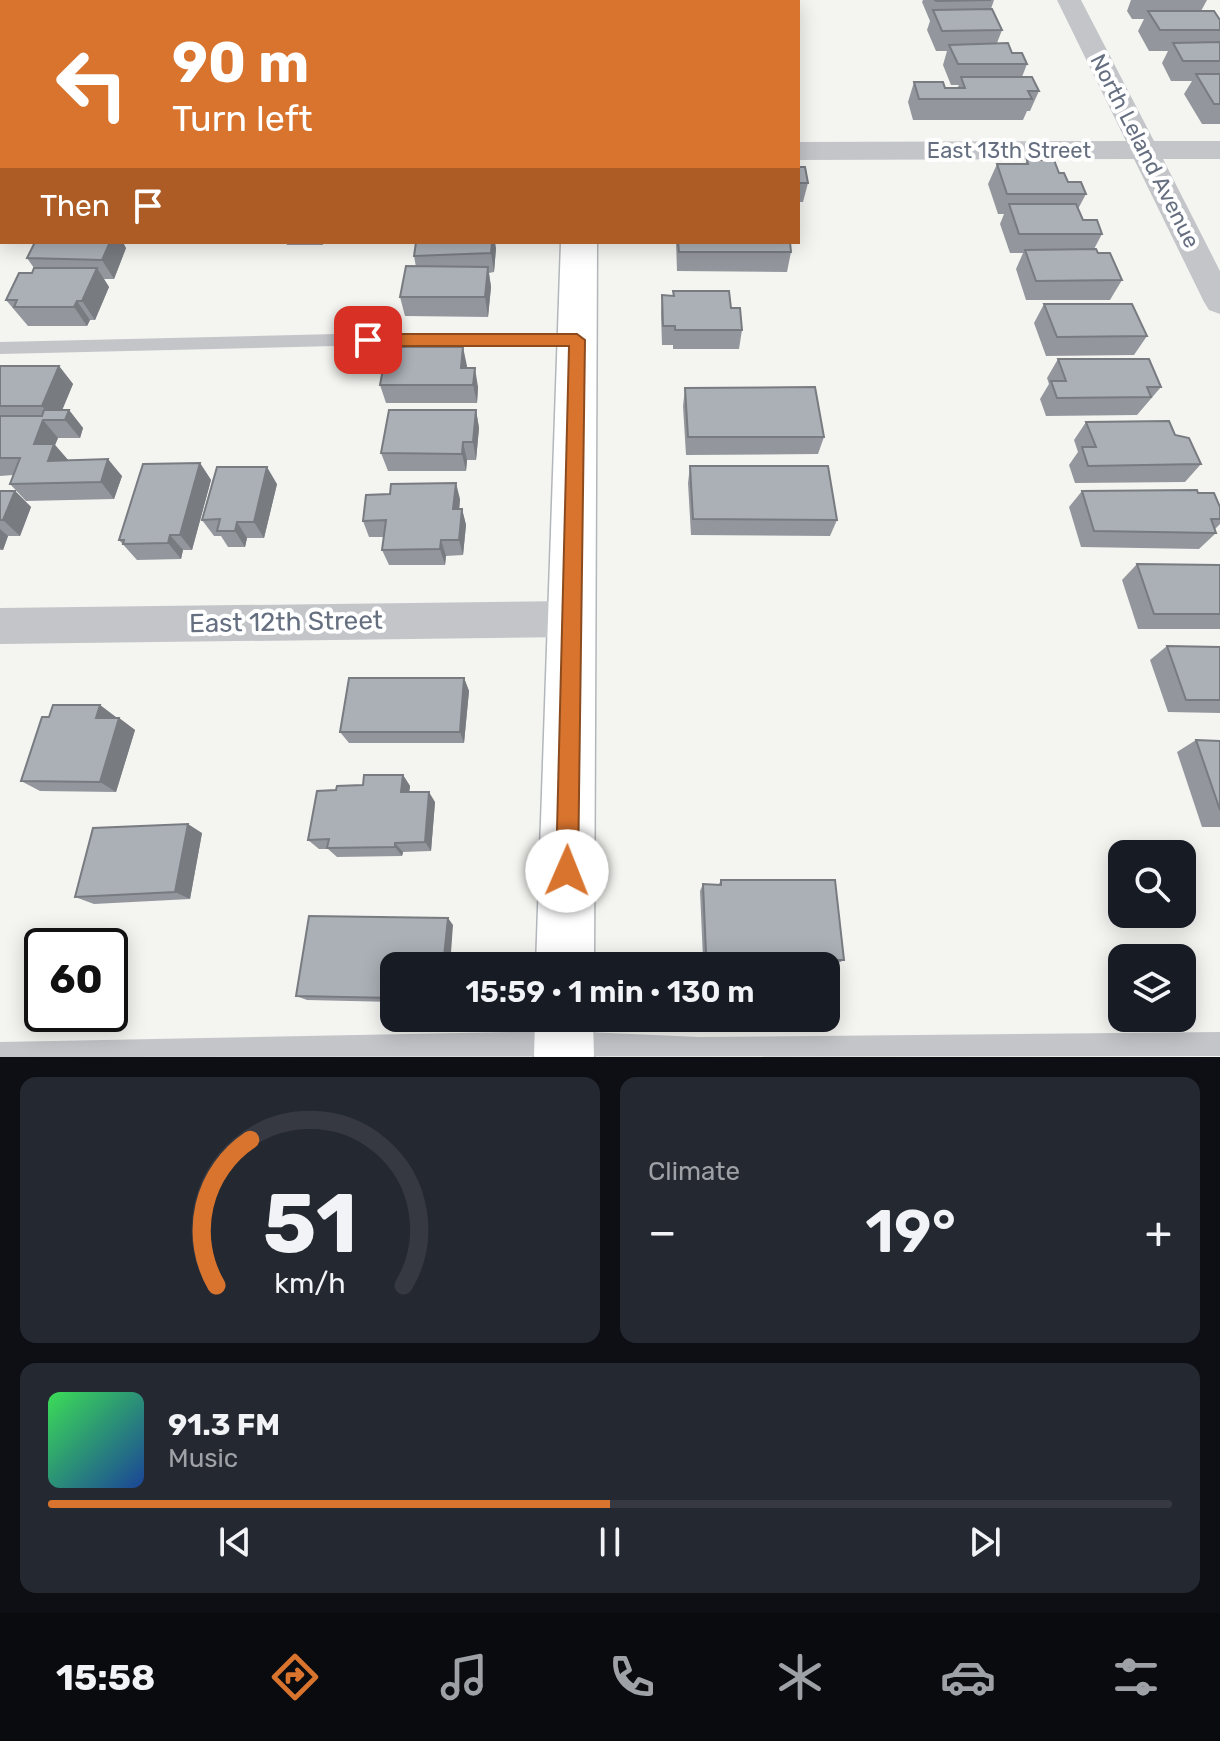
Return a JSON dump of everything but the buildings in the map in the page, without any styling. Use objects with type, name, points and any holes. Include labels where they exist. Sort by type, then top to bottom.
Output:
[{"type":"main road","points":[[565,952],[579,244]]},
{"type":"street","name":"North Leland Avenue","points":[[1069,0],[1220,302]]},
{"type":"street","name":"East 13th Street","points":[[800,151],[1220,150]]},
{"type":"street","name":"East 12th Street","points":[[0,626],[571,619]]},
{"type":"lane","points":[[0,348],[336,340],[577,340]]},
{"type":"lane","points":[[0,1054],[564,1039],[699,1049],[1220,1044]]},
{"type":"route","points":[[368,340],[577,340],[567,871]]}]
